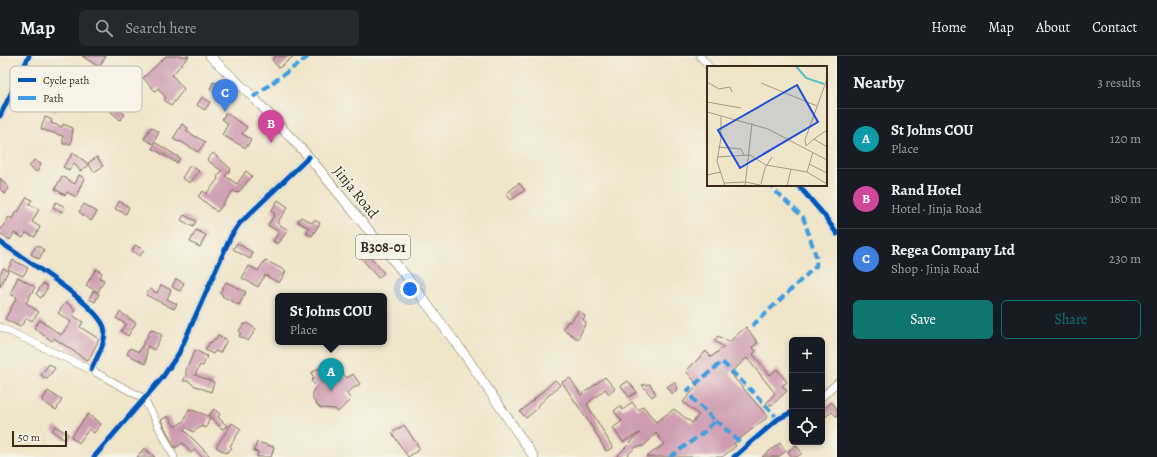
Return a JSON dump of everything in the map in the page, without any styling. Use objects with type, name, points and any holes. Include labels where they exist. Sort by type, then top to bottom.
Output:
[{"type":"main road","name":"Jinja Road","points":[[210,56],[253,97],[309,157],[403,272],[463,351],[534,457]]},
{"type":"street","points":[[24,66],[29,56]]},
{"type":"street","points":[[700,56],[708,66]]},
{"type":"street","points":[[0,116],[10,95]]},
{"type":"street","points":[[94,457],[143,398],[162,378],[179,353],[231,236],[239,224],[309,157]]},
{"type":"street","points":[[799,186],[824,215],[837,234]]},
{"type":"street","points":[[0,242],[66,288],[97,316],[104,328],[104,338],[90,370]]},
{"type":"street","points":[[0,327],[90,370],[143,398],[174,457]]},
{"type":"street","points":[[825,394],[837,383]]},
{"type":"street","points":[[734,457],[778,419],[789,414]]},
{"type":"building","points":[[82,56],[106,56],[100,66]]},
{"type":"building","points":[[166,56],[189,56],[172,75],[184,89],[171,106],[164,100],[166,98],[158,88],[155,91],[143,78]]},
{"type":"building","points":[[276,56],[294,56],[279,68],[272,60]]},
{"type":"building","points":[[213,82],[220,85],[217,93],[210,90]]},
{"type":"building","points":[[202,97],[210,102],[205,110],[197,105]]},
{"type":"building","points":[[111,112],[122,112],[125,115],[120,120]]},
{"type":"building","points":[[226,113],[247,127],[242,134],[251,139],[246,148],[222,135],[228,124],[222,119]]},
{"type":"building","points":[[45,117],[52,120],[51,123],[62,127],[63,124],[73,128],[71,144],[63,144],[63,136],[41,129]]},
{"type":"building","points":[[182,124],[188,128],[186,131],[205,142],[198,152],[180,141],[179,142],[173,139]]},
{"type":"building","points":[[151,127],[159,132],[153,144],[144,139]]},
{"type":"building","points":[[156,143],[180,158],[177,163],[152,148]]},
{"type":"building","points":[[73,153],[86,162],[88,166],[80,171],[74,163],[69,170],[63,167]]},
{"type":"building","points":[[213,153],[231,169],[225,176],[237,184],[246,171],[252,176],[238,193],[233,191],[217,212],[198,196],[203,191],[206,194],[218,179],[217,177],[222,171],[207,160]]},
{"type":"building","points":[[97,157],[103,166],[94,172],[88,163]]},
{"type":"building","points":[[34,160],[41,164],[37,172],[29,167]]},
{"type":"building","points":[[190,165],[199,171],[190,183],[182,178]]},
{"type":"building","points":[[79,175],[84,178],[76,197],[67,192],[65,195],[55,189],[62,176],[75,184]]},
{"type":"building","points":[[0,178],[9,188],[5,194],[0,189]]},
{"type":"building","points":[[519,183],[525,190],[511,200],[506,194]]},
{"type":"building","points":[[27,197],[32,200],[29,204],[39,209],[32,222],[40,227],[35,237],[26,233],[23,238],[14,233],[10,240],[0,233],[0,231],[9,217],[12,219],[16,211],[18,212]]},
{"type":"building","points":[[278,200],[288,207],[277,223],[288,230],[278,244],[273,241],[279,232],[268,225],[275,214],[271,211]]},
{"type":"building","points":[[119,201],[129,207],[126,214],[115,209]]},
{"type":"building","points":[[56,202],[65,207],[62,212],[53,207]]},
{"type":"building","points":[[84,204],[97,212],[91,221],[79,212]]},
{"type":"building","points":[[184,215],[196,221],[193,227],[181,220]]},
{"type":"building","points":[[301,217],[312,223],[314,220],[320,223],[312,236],[306,233],[309,228],[298,222]]},
{"type":"building","points":[[196,230],[206,235],[200,247],[190,242]]},
{"type":"building","points":[[237,243],[253,253],[250,259],[233,249]]},
{"type":"building","points":[[37,245],[44,250],[39,259],[31,254]]},
{"type":"building","points":[[135,245],[144,250],[140,256],[132,251]]},
{"type":"building","points":[[364,249],[384,273],[378,278],[358,254]]},
{"type":"building","points":[[13,260],[28,268],[23,276],[8,269]]},
{"type":"building","points":[[265,260],[286,271],[279,283],[265,275],[258,287],[242,278],[249,266],[258,271]]},
{"type":"building","points":[[3,268],[8,271],[0,287],[0,274]]},
{"type":"building","points":[[96,269],[102,273],[99,278],[104,280],[98,292],[86,285]]},
{"type":"building","points":[[18,277],[35,287],[26,303],[39,312],[32,321],[27,318],[20,327],[5,319],[17,297],[10,294]]},
{"type":"building","points":[[176,279],[184,283],[180,291],[172,287]]},
{"type":"building","points":[[226,282],[246,292],[239,305],[222,296],[223,295],[220,293]]},
{"type":"building","points":[[43,283],[48,287],[41,298],[36,294]]},
{"type":"building","points":[[161,285],[171,290],[167,299],[177,304],[174,309],[146,295],[150,289],[157,293]]},
{"type":"building","points":[[93,291],[99,294],[95,302],[89,299]]},
{"type":"building","points":[[66,302],[76,310],[72,315],[83,322],[80,327],[99,339],[88,361],[54,338],[52,341],[34,328],[40,320],[61,335],[71,322],[58,313]]},
{"type":"building","points":[[579,311],[585,316],[583,320],[586,322],[578,339],[563,329],[568,321],[570,322]]},
{"type":"building","points":[[120,312],[136,323],[128,336],[121,331],[126,324],[116,318]]},
{"type":"building","points":[[247,323],[256,329],[248,341],[239,336],[241,333],[239,331],[244,324],[245,325]]},
{"type":"building","points":[[746,327],[758,343],[752,347],[756,351],[753,354],[770,375],[777,369],[787,382],[782,386],[787,391],[772,405],[771,404],[767,407],[765,405],[775,393],[747,358],[730,373],[768,417],[734,443],[736,446],[722,457],[646,457],[664,444],[656,433],[644,446],[636,447],[625,457],[616,457],[640,433],[623,442],[613,428],[622,421],[614,411],[620,406],[623,410],[632,402],[638,410],[643,406],[656,422],[674,409],[692,423],[699,415],[683,402],[698,385],[686,371],[706,351],[711,357],[724,347],[714,341],[718,336],[729,342]]},
{"type":"building","points":[[151,329],[162,335],[154,350],[147,346],[146,364],[127,354],[130,348],[139,352]]},
{"type":"building","points":[[218,335],[227,340],[220,353],[215,351],[213,354],[205,350],[210,342],[211,343],[214,339],[216,339]]},
{"type":"building","points":[[195,350],[207,356],[203,366],[200,365],[195,375],[214,382],[211,392],[193,385],[189,381],[183,381]]},
{"type":"building","points":[[49,364],[55,368],[47,379],[41,375]]},
{"type":"building","points":[[319,368],[322,371],[325,368],[330,374],[333,372],[343,374],[347,378],[353,374],[360,384],[346,393],[351,399],[338,412],[335,409],[320,408],[313,400],[313,390],[317,387],[311,381],[314,378],[311,373]]},
{"type":"building","points":[[605,377],[615,389],[609,394],[605,389],[587,404],[613,448],[606,451],[562,382],[570,378],[581,395]]},
{"type":"building","points":[[555,380],[560,385],[526,418],[520,412]]},
{"type":"building","points":[[628,381],[637,392],[629,397],[621,386]]},
{"type":"building","points":[[674,382],[678,388],[673,394],[667,387]]},
{"type":"building","points":[[650,384],[656,394],[652,397],[642,385]]},
{"type":"building","points":[[48,391],[62,400],[56,410],[42,401]]},
{"type":"building","points":[[832,402],[837,409],[837,417],[832,412],[825,417],[825,408]]},
{"type":"building","points":[[189,409],[209,416],[214,409],[220,414],[218,417],[227,426],[222,429],[210,417],[206,428],[202,426],[193,432],[186,427],[184,430],[211,457],[202,457],[195,450],[191,453],[183,443],[175,448],[161,420],[168,416],[175,427],[184,421]]},
{"type":"building","points":[[88,414],[101,424],[94,433],[89,429],[79,443],[71,437]]},
{"type":"building","points":[[232,423],[241,429],[230,446],[232,448],[226,453],[216,447]]},
{"type":"building","points":[[404,425],[420,449],[408,457],[392,433]]},
{"type":"building","points":[[55,426],[68,434],[65,440],[52,431]]},
{"type":"building","points":[[257,442],[274,447],[271,457],[257,457],[258,452],[254,451]]},
{"type":"building","points":[[780,443],[786,451],[778,457],[762,457]]},
{"type":"building","points":[[796,445],[802,453],[797,457],[792,457],[788,451]]},
{"type":"building","points":[[144,448],[155,457],[137,457]]},
{"type":"marked path","points":[[253,97],[309,56]]},
{"type":"marked path","points":[[752,326],[816,266],[817,259],[803,217],[777,193],[773,186]]},
{"type":"marked path","points":[[670,457],[703,433],[715,421],[693,399],[688,390],[722,362],[778,419]]},
{"type":"marked path","points":[[715,421],[745,447]]},
{"type":"cycle path","points":[[24,66],[29,56]]},
{"type":"cycle path","points":[[0,116],[10,95]]},
{"type":"cycle path","points":[[94,457],[162,378],[179,353],[231,236],[239,224],[309,157]]},
{"type":"cycle path","points":[[799,186],[824,215],[837,234]]},
{"type":"cycle path","points":[[0,242],[73,294],[98,317],[104,327],[105,332],[101,349],[91,370]]},
{"type":"cycle path","points":[[734,457],[778,419],[789,414]]},
{"type":"place","name":"Regea Company Ltd","points":[[225,112]]},
{"type":"place","name":"Rand Hotel","points":[[271,143]]},
{"type":"place","name":"St Johns COU","points":[[331,391]]}]
